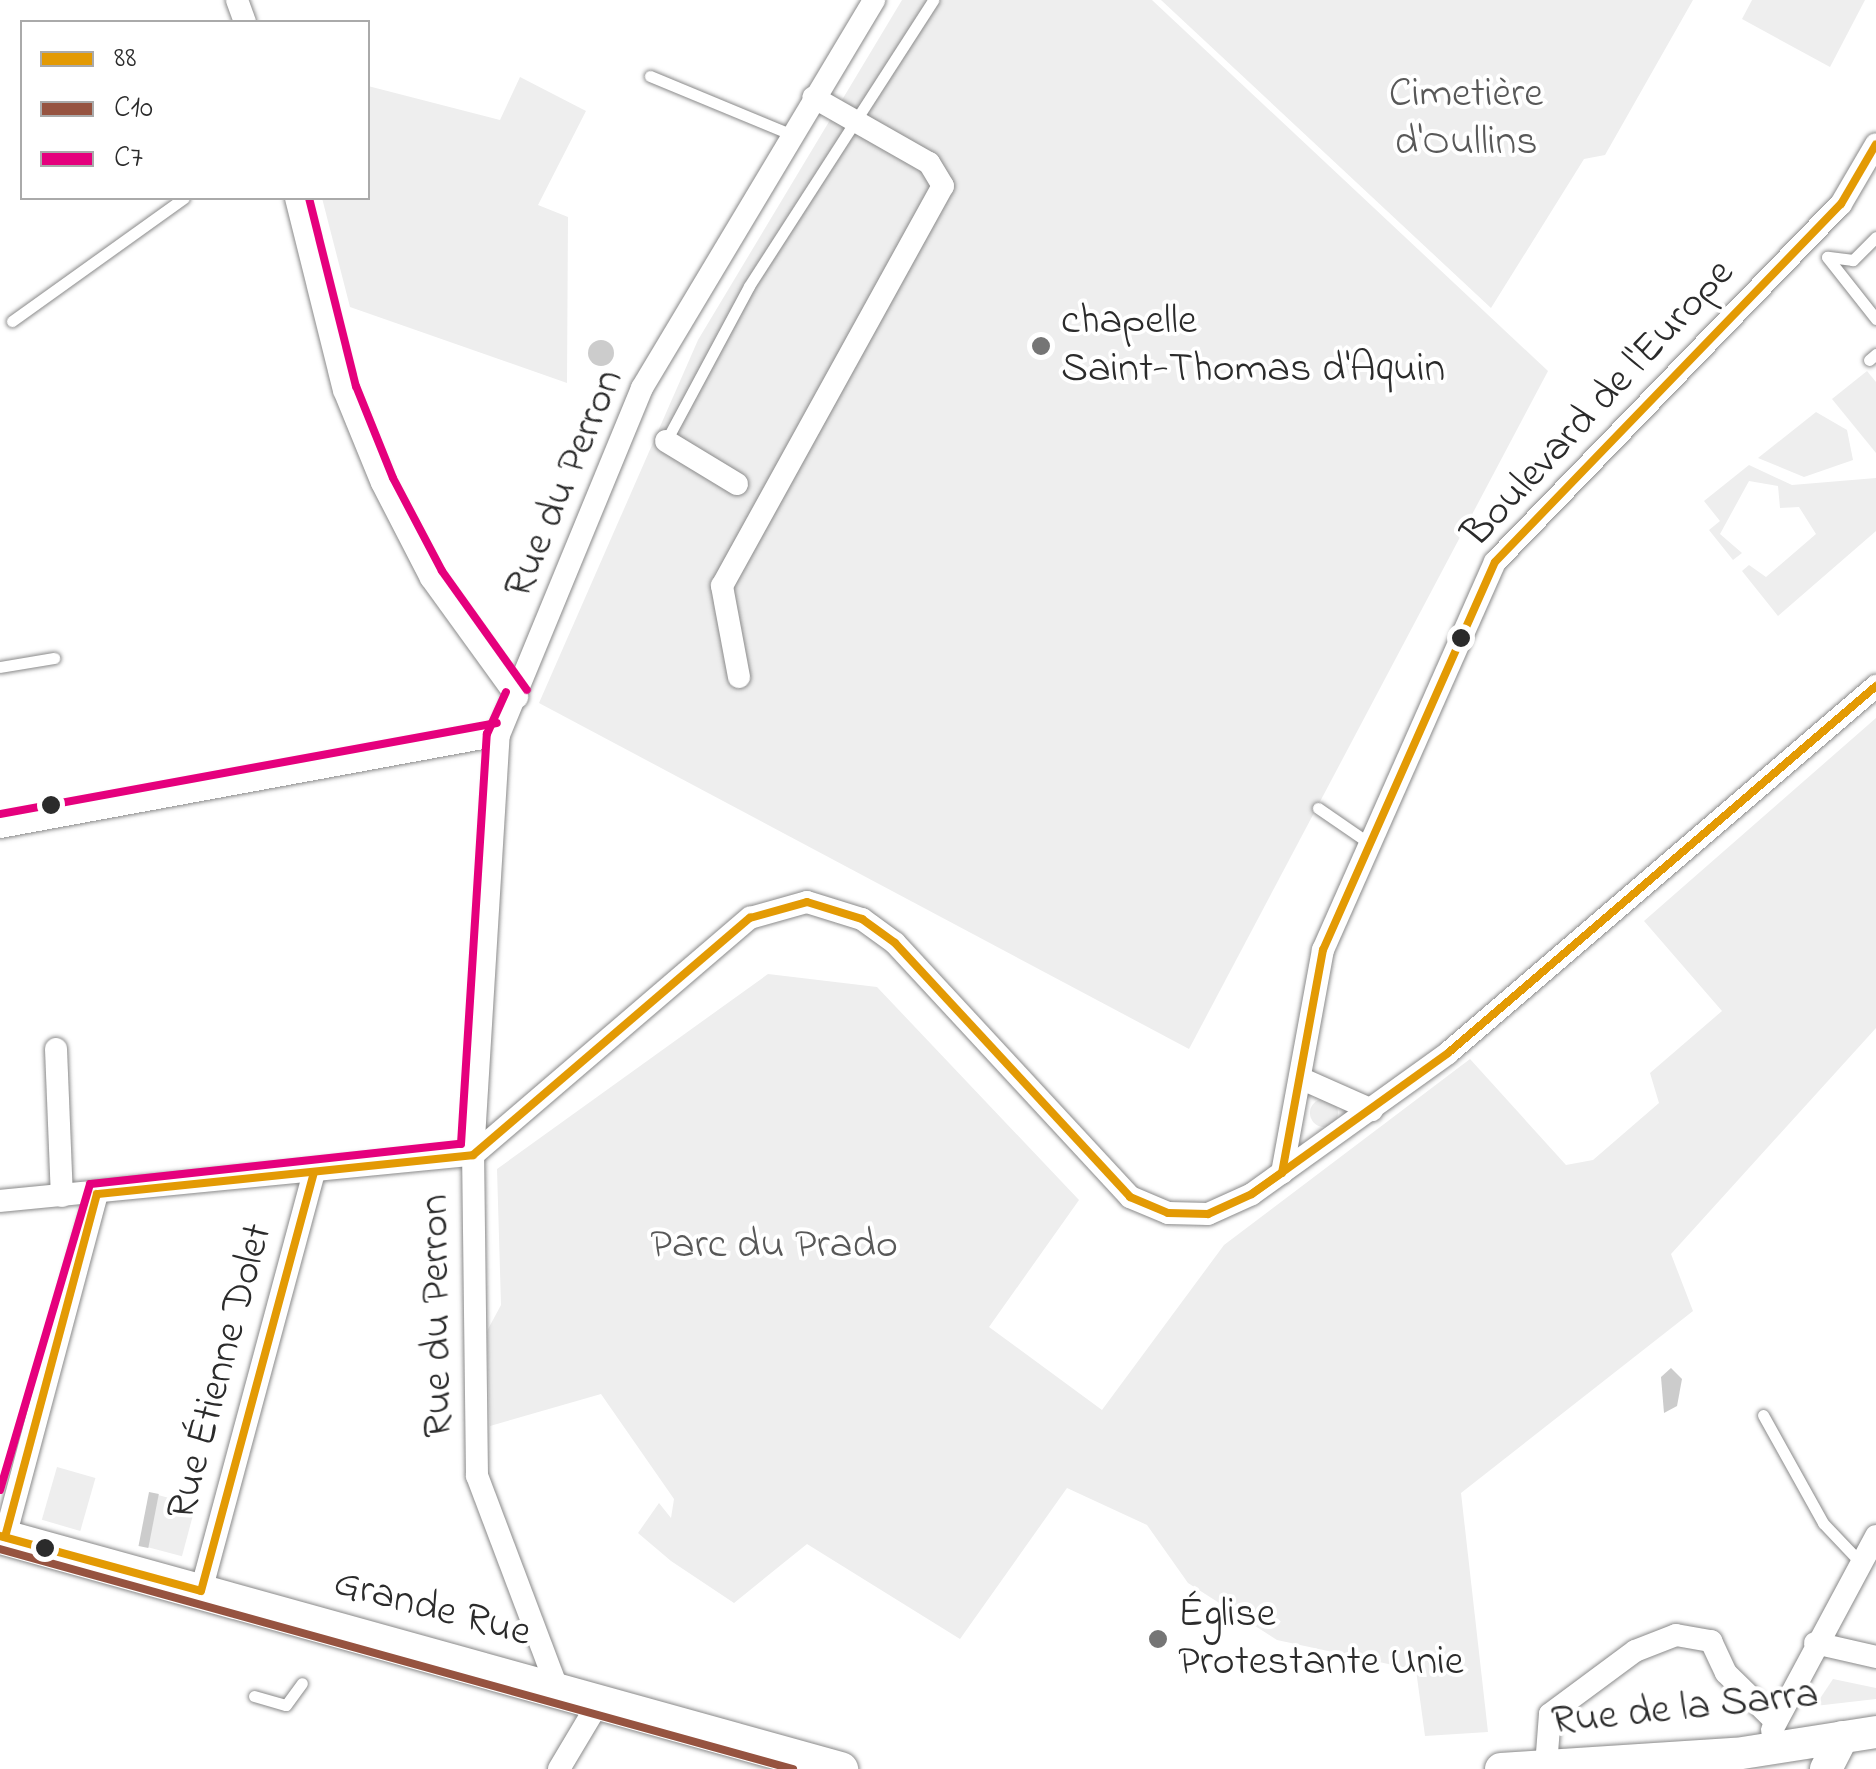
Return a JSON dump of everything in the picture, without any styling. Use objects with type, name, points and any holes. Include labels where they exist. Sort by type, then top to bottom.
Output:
[{"type":"main road","name":"Grande Rue","points":[[3,1537],[201,1591],[318,1634],[558,1690],[840,1769]]},
{"type":"street","name":"Rue du Perron","points":[[558,1690],[476,1476],[472,1155],[499,735],[642,388],[790,134],[874,0]]},
{"type":"street","points":[[739,677],[722,586],[752,490],[943,186],[928,163],[813,97]]},
{"type":"street","name":"Boulevard de l'Europe","points":[[1282,1173],[1323,950],[1495,562],[1808,237],[1876,144]]},
{"type":"street","points":[[296,200],[344,390],[382,483],[431,578],[517,697]]},
{"type":"street","points":[[666,441],[752,490]]},
{"type":"street","points":[[0,1200],[97,1194],[472,1155],[750,918],[807,902],[862,919],[895,943],[1107,1178],[1144,1205],[1208,1214],[1282,1173],[1372,1110],[1876,686]]},
{"type":"street","points":[[0,826],[499,735]]},
{"type":"street","points":[[56,1049],[62,1196]]},
{"type":"street","points":[[1300,1078],[1372,1110]]},
{"type":"street","points":[[477,1092],[503,1108],[534,1102]]},
{"type":"street","name":"Rue Étienne Dolet","points":[[201,1591],[314,1173]]},
{"type":"street","points":[[3,1537],[97,1194]]},
{"type":"street","points":[[1778,1744],[1815,1643],[1876,1536]]},
{"type":"street","points":[[1546,1766],[1550,1714],[1635,1651],[1676,1635],[1711,1641],[1726,1672],[1778,1744]]},
{"type":"street","name":"Rue de la Sarra","points":[[1815,1643],[1876,1657]]},
{"type":"street","points":[[559,1769],[599,1702]]},
{"type":"street","name":"Rue de la Sarra","points":[[1501,1769],[1876,1732]]},
{"type":"street","points":[[1826,1769],[1842,1736]]},
{"type":"lane","points":[[666,441],[853,123],[932,0]]},
{"type":"lane","points":[[650,76],[790,134]]},
{"type":"lane","points":[[12,321],[181,200]]},
{"type":"lane","points":[[1808,237],[1876,319]]},
{"type":"lane","points":[[1827,257],[1853,260],[1876,238]]},
{"type":"lane","points":[[0,666],[54,658]]},
{"type":"lane","points":[[1318,808],[1369,843]]},
{"type":"lane","points":[[1762,1415],[1823,1523],[1861,1563]]},
{"type":"lane","points":[[254,1696],[286,1705],[302,1683]]},
{"type":"shaded area","points":[[902,0],[1152,0],[1548,371],[1189,1049],[539,703],[698,340]]},
{"type":"shaded area","name":"Cimetière d'Oullins","points":[[1161,0],[1693,0],[1605,155],[1584,159],[1491,308]]},
{"type":"shaded area","points":[[1752,0],[1865,0],[1830,67],[1742,19]]},
{"type":"shaded area","points":[[520,77],[586,111],[538,205],[568,217],[567,383],[350,307],[323,200],[370,200],[370,87],[500,120]]},
{"type":"shaded area","points":[[601,340],[610,344],[614,353],[610,362],[601,366],[592,362],[588,353],[592,344]]},
{"type":"shaded area","points":[[1867,371],[1876,382],[1876,453],[1832,399]]},
{"type":"shaded area","points":[[1816,412],[1847,430],[1853,460],[1804,477],[1758,458]]},
{"type":"shaded area","points":[[1749,465],[1792,485],[1876,478],[1876,531],[1778,616],[1742,571],[1749,565],[1766,577],[1816,534],[1799,507],[1780,508],[1778,486],[1749,481],[1720,534],[1742,553],[1733,560],[1709,530],[1720,521],[1704,501]]},
{"type":"shaded area","points":[[1876,718],[1876,1028],[1671,1254],[1693,1311],[1461,1493],[1488,1732],[1425,1736],[1416,1670],[1277,1640],[1188,1583],[1147,1525],[1067,1488],[960,1639],[807,1544],[734,1603],[671,1561],[638,1533],[659,1503],[671,1518],[674,1499],[601,1394],[490,1426],[487,1331],[501,1305],[497,1169],[768,974],[877,987],[1079,1200],[989,1327],[1102,1410],[1224,1245],[1470,1059],[1566,1165],[1593,1160],[1659,1103],[1650,1073],[1722,1011],[1644,921]]},
{"type":"shaded area","points":[[1324,1099],[1334,1103],[1338,1113],[1334,1123],[1324,1127],[1314,1123],[1310,1113],[1314,1103]]},
{"type":"shaded area","points":[[1671,1368],[1682,1379],[1677,1406],[1664,1413],[1661,1377]]},
{"type":"shaded area","points":[[57,1467],[95,1478],[80,1531],[42,1520]]},
{"type":"shaded area","points":[[149,1492],[159,1494],[148,1548],[139,1546]]},
{"type":"shaded area","points":[[158,1495],[196,1505],[182,1556],[144,1546]]},
{"type":"shaded area","points":[[1833,1679],[1876,1688],[1876,1699],[1815,1706]]},
{"type":"transit line","name":"88","points":[[1253,1193],[1282,1173],[1323,950],[1495,562],[1841,204],[1876,144]]},
{"type":"transit line","name":"C7","points":[[310,200],[356,386],[393,478],[442,571],[527,690]]},
{"type":"transit line","name":"88","points":[[5,1537],[97,1194],[473,1155],[750,918],[807,902],[862,919],[895,943],[1130,1197],[1168,1213],[1208,1214],[1252,1194],[1448,1053],[1876,686]]},
{"type":"transit line","name":"C7","points":[[0,1490],[90,1184],[461,1144],[487,734],[506,692]]},
{"type":"transit line","name":"C7","points":[[0,814],[497,723]]},
{"type":"transit line","name":"88","points":[[0,1536],[201,1591],[314,1173]]},
{"type":"transit line","name":"C10","points":[[0,1549],[793,1769]]},
{"type":"place","name":"chapelle Saint-Thomas d'Aquin","points":[[1041,346]]},
{"type":"place","name":"Église Protestante Unie","points":[[1158,1639]]},
{"type":"park label","name":"Parc du Prado","points":[[774,1246]]}]
